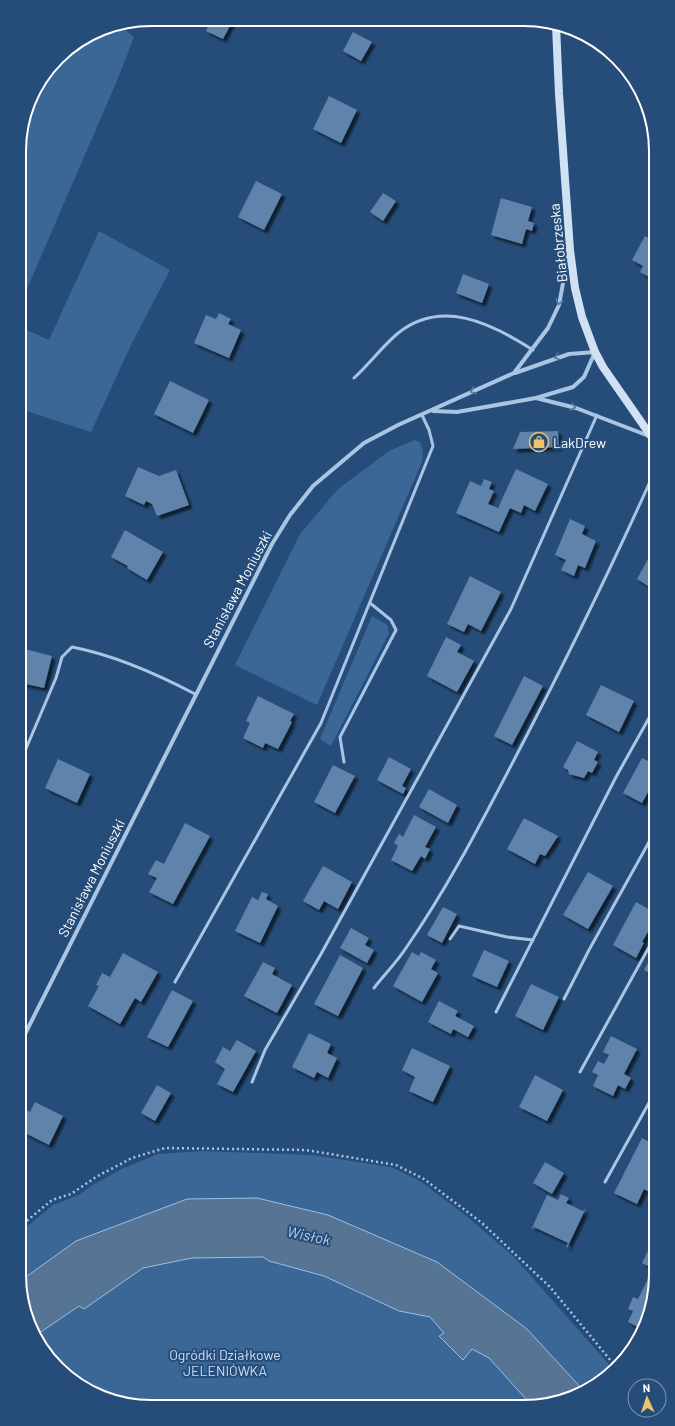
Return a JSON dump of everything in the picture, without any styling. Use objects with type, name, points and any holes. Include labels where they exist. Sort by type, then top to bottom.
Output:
[{"type":"street","name":"Białobrzeska","points":[[556,30],[559,94],[570,250],[575,288],[582,318],[595,352],[603,367],[649,434]]},
{"type":"street","name":"Stanisława Moniuszki","points":[[26,1032],[195,694],[272,544],[290,516],[312,486],[364,443],[514,373],[548,328],[559,306],[570,250]]},
{"type":"street","points":[[432,411],[457,412],[536,398],[573,387],[584,377],[595,352],[569,354],[553,358],[514,373]]},
{"type":"street","points":[[536,398],[597,415],[649,437]]},
{"type":"lane","points":[[354,378],[398,334],[423,319],[445,315],[464,316],[515,338],[532,350]]},
{"type":"lane","points":[[175,982],[322,723],[433,446],[430,430],[422,415]]},
{"type":"lane","points":[[252,1082],[265,1050],[321,954],[511,609],[597,415]]},
{"type":"lane","points":[[374,988],[406,949],[494,798],[608,576],[649,484]]},
{"type":"lane","points":[[344,762],[340,737],[396,630],[391,620],[370,603]]},
{"type":"lane","points":[[26,749],[56,678],[62,657],[72,647],[88,650],[160,676],[195,694]]},
{"type":"lane","points":[[496,1012],[616,777],[649,718]]},
{"type":"lane","points":[[564,999],[589,950],[649,842]]},
{"type":"lane","points":[[450,939],[459,926],[507,938],[533,940]]},
{"type":"lane","points":[[580,1072],[649,947]]},
{"type":"lane","points":[[605,1182],[649,1103]]},
{"type":"path","points":[[26,1222],[52,1200],[71,1194],[96,1177],[132,1158],[165,1148],[306,1150],[396,1165],[424,1179],[482,1223],[550,1287],[613,1364]]},
{"type":"green space","points":[[124,29],[134,37],[116,83],[26,291],[26,142],[30,118],[35,103],[47,81],[62,62],[81,47],[95,39]]},
{"type":"green space","points":[[99,231],[170,270],[132,343],[91,432],[26,411],[26,330],[49,340]]},
{"type":"green space","points":[[414,440],[420,442],[423,452],[422,462],[317,705],[235,665],[300,534],[338,489],[389,451]]},
{"type":"green space","points":[[372,616],[387,625],[389,633],[331,746],[320,739]]},
{"type":"green space","points":[[203,1151],[312,1155],[391,1167],[420,1181],[464,1214],[514,1257],[611,1366],[594,1379],[580,1387],[527,1329],[437,1262],[328,1215],[257,1198],[76,1241],[26,1277],[26,1228],[53,1205],[79,1195],[91,1186],[124,1168],[158,1154]]},
{"type":"green space","name":"Ogródki Działkowe JELENIÓWKA","points":[[263,1257],[269,1261],[324,1276],[399,1311],[430,1317],[444,1333],[439,1335],[463,1360],[472,1349],[489,1358],[528,1400],[151,1400],[126,1398],[95,1387],[81,1379],[57,1358],[40,1333],[79,1306],[84,1309],[143,1268],[192,1258]]},
{"type":"water","name":"Wisłok","points":[[257,1198],[328,1215],[437,1262],[527,1329],[580,1387],[557,1396],[528,1400],[489,1358],[472,1349],[463,1360],[439,1336],[444,1333],[430,1317],[399,1311],[324,1276],[269,1261],[263,1257],[192,1258],[143,1268],[84,1309],[79,1306],[40,1333],[30,1308],[26,1277],[76,1241],[187,1199]]},
{"type":"building","points":[[208,26],[230,26],[223,39],[206,31]]},
{"type":"building","points":[[353,32],[372,42],[361,61],[343,51]]},
{"type":"building","points":[[329,96],[357,110],[341,143],[313,129]]},
{"type":"building","points":[[256,181],[282,194],[264,230],[238,217]]},
{"type":"building","points":[[383,193],[396,201],[383,221],[370,212]]},
{"type":"building","points":[[501,198],[532,207],[528,221],[534,223],[532,231],[526,229],[522,244],[491,235]]},
{"type":"building","points":[[645,236],[649,238],[649,277],[640,272],[643,266],[632,260]]},
{"type":"building","points":[[463,274],[489,284],[482,303],[456,293]]},
{"type":"building","points":[[219,313],[231,319],[228,324],[241,330],[229,358],[194,343],[206,315],[216,319]]},
{"type":"building","points":[[170,381],[209,400],[193,433],[154,414]]},
{"type":"building","points":[[558,431],[559,447],[513,449],[520,432]]},
{"type":"building","points":[[138,467],[159,476],[176,470],[189,505],[157,516],[152,504],[146,501],[144,505],[125,496]]},
{"type":"building","points":[[516,469],[548,484],[535,511],[524,505],[521,513],[510,508],[499,532],[456,513],[470,481],[481,486],[484,479],[492,482],[489,489],[494,491],[488,504],[498,508]]},
{"type":"building","points":[[570,519],[585,526],[582,534],[596,541],[585,568],[578,565],[574,576],[561,570],[566,560],[555,555]]},
{"type":"building","points":[[125,530],[163,552],[147,580],[127,568],[128,566],[111,557]]},
{"type":"building","points":[[649,557],[649,586],[637,579]]},
{"type":"building","points":[[470,576],[501,592],[481,631],[468,624],[464,632],[447,624]]},
{"type":"building","points":[[446,637],[461,645],[457,652],[474,661],[457,692],[427,676]]},
{"type":"building","points":[[26,649],[52,656],[44,688],[26,684]]},
{"type":"building","points":[[524,676],[543,686],[512,745],[494,736]]},
{"type":"building","points":[[601,685],[634,701],[619,732],[586,715]]},
{"type":"building","points":[[258,696],[294,714],[290,721],[292,722],[278,749],[265,743],[263,748],[243,738],[250,723],[246,721]]},
{"type":"building","points":[[577,741],[598,752],[594,760],[598,762],[592,773],[588,771],[584,778],[569,774],[568,770],[563,767]]},
{"type":"building","points":[[389,757],[411,769],[402,786],[406,788],[403,794],[377,780]]},
{"type":"building","points":[[642,758],[649,762],[649,790],[642,803],[623,793]]},
{"type":"building","points":[[58,759],[90,774],[77,803],[45,788]]},
{"type":"building","points":[[333,765],[355,776],[335,813],[314,802]]},
{"type":"building","points":[[429,789],[457,805],[448,823],[419,807]]},
{"type":"building","points":[[414,815],[436,827],[425,847],[430,849],[425,859],[421,856],[412,871],[391,860],[398,846],[394,843],[399,834],[403,837]]},
{"type":"building","points":[[524,818],[558,836],[545,856],[540,854],[535,864],[507,849]]},
{"type":"building","points":[[185,823],[210,836],[173,904],[149,892],[157,878],[148,874],[156,860],[164,864]]},
{"type":"building","points":[[323,866],[352,882],[338,909],[324,901],[319,910],[303,901]]},
{"type":"building","points":[[588,872],[613,886],[588,929],[563,915]]},
{"type":"building","points":[[262,892],[268,894],[266,899],[278,906],[260,943],[235,931],[252,897],[258,900]]},
{"type":"building","points":[[636,902],[649,909],[649,930],[642,942],[644,943],[636,958],[613,945]]},
{"type":"building","points":[[443,907],[457,914],[442,943],[427,935]]},
{"type":"building","points":[[351,928],[369,938],[365,945],[374,950],[367,963],[340,948]]},
{"type":"building","points":[[484,950],[509,961],[497,987],[472,976]]},
{"type":"building","points":[[412,952],[419,956],[421,952],[436,960],[431,969],[438,973],[422,1002],[393,986]]},
{"type":"building","points":[[123,953],[158,972],[141,1002],[135,998],[120,1024],[88,1006],[99,986],[96,985],[102,973],[110,977]]},
{"type":"building","points":[[340,955],[363,968],[338,1016],[314,1004]]},
{"type":"building","points":[[649,961],[649,973],[644,970]]},
{"type":"building","points":[[263,962],[275,968],[272,974],[292,985],[277,1013],[244,996]]},
{"type":"building","points":[[531,984],[559,997],[543,1030],[515,1016]]},
{"type":"building","points":[[172,990],[193,1001],[168,1047],[147,1037]]},
{"type":"building","points":[[439,1001],[458,1011],[455,1016],[474,1026],[468,1037],[453,1029],[451,1034],[428,1022]]},
{"type":"building","points":[[309,1033],[331,1044],[327,1053],[337,1058],[328,1078],[317,1072],[314,1078],[292,1067]]},
{"type":"building","points":[[611,1036],[637,1049],[624,1074],[631,1078],[625,1089],[618,1085],[613,1096],[593,1086],[598,1075],[592,1072],[598,1061],[604,1064],[609,1055],[603,1052]]},
{"type":"building","points":[[237,1040],[256,1051],[233,1092],[217,1084],[225,1069],[215,1062],[223,1047],[230,1051]]},
{"type":"building","points":[[412,1048],[450,1066],[433,1102],[409,1091],[415,1077],[402,1070]]},
{"type":"building","points":[[535,1075],[563,1090],[547,1121],[519,1107]]},
{"type":"building","points":[[157,1085],[171,1093],[155,1121],[141,1113]]},
{"type":"building","points":[[35,1102],[63,1116],[49,1145],[26,1134],[26,1110],[30,1112]]},
{"type":"building","points":[[642,1138],[649,1142],[649,1192],[644,1189],[637,1204],[614,1193]]},
{"type":"building","points":[[545,1162],[564,1173],[552,1194],[533,1183]]},
{"type":"building","points":[[561,1194],[569,1198],[566,1203],[583,1211],[586,1208],[567,1248],[568,1243],[534,1227],[531,1230],[547,1195],[558,1200]]},
{"type":"building","points":[[649,1249],[649,1266],[642,1263]]},
{"type":"building","points":[[649,1277],[647,1300],[638,1327],[628,1322],[633,1311],[628,1309],[633,1297],[638,1299]]},
{"type":"place","name":"LakDrew","points":[[539,442]]}]
